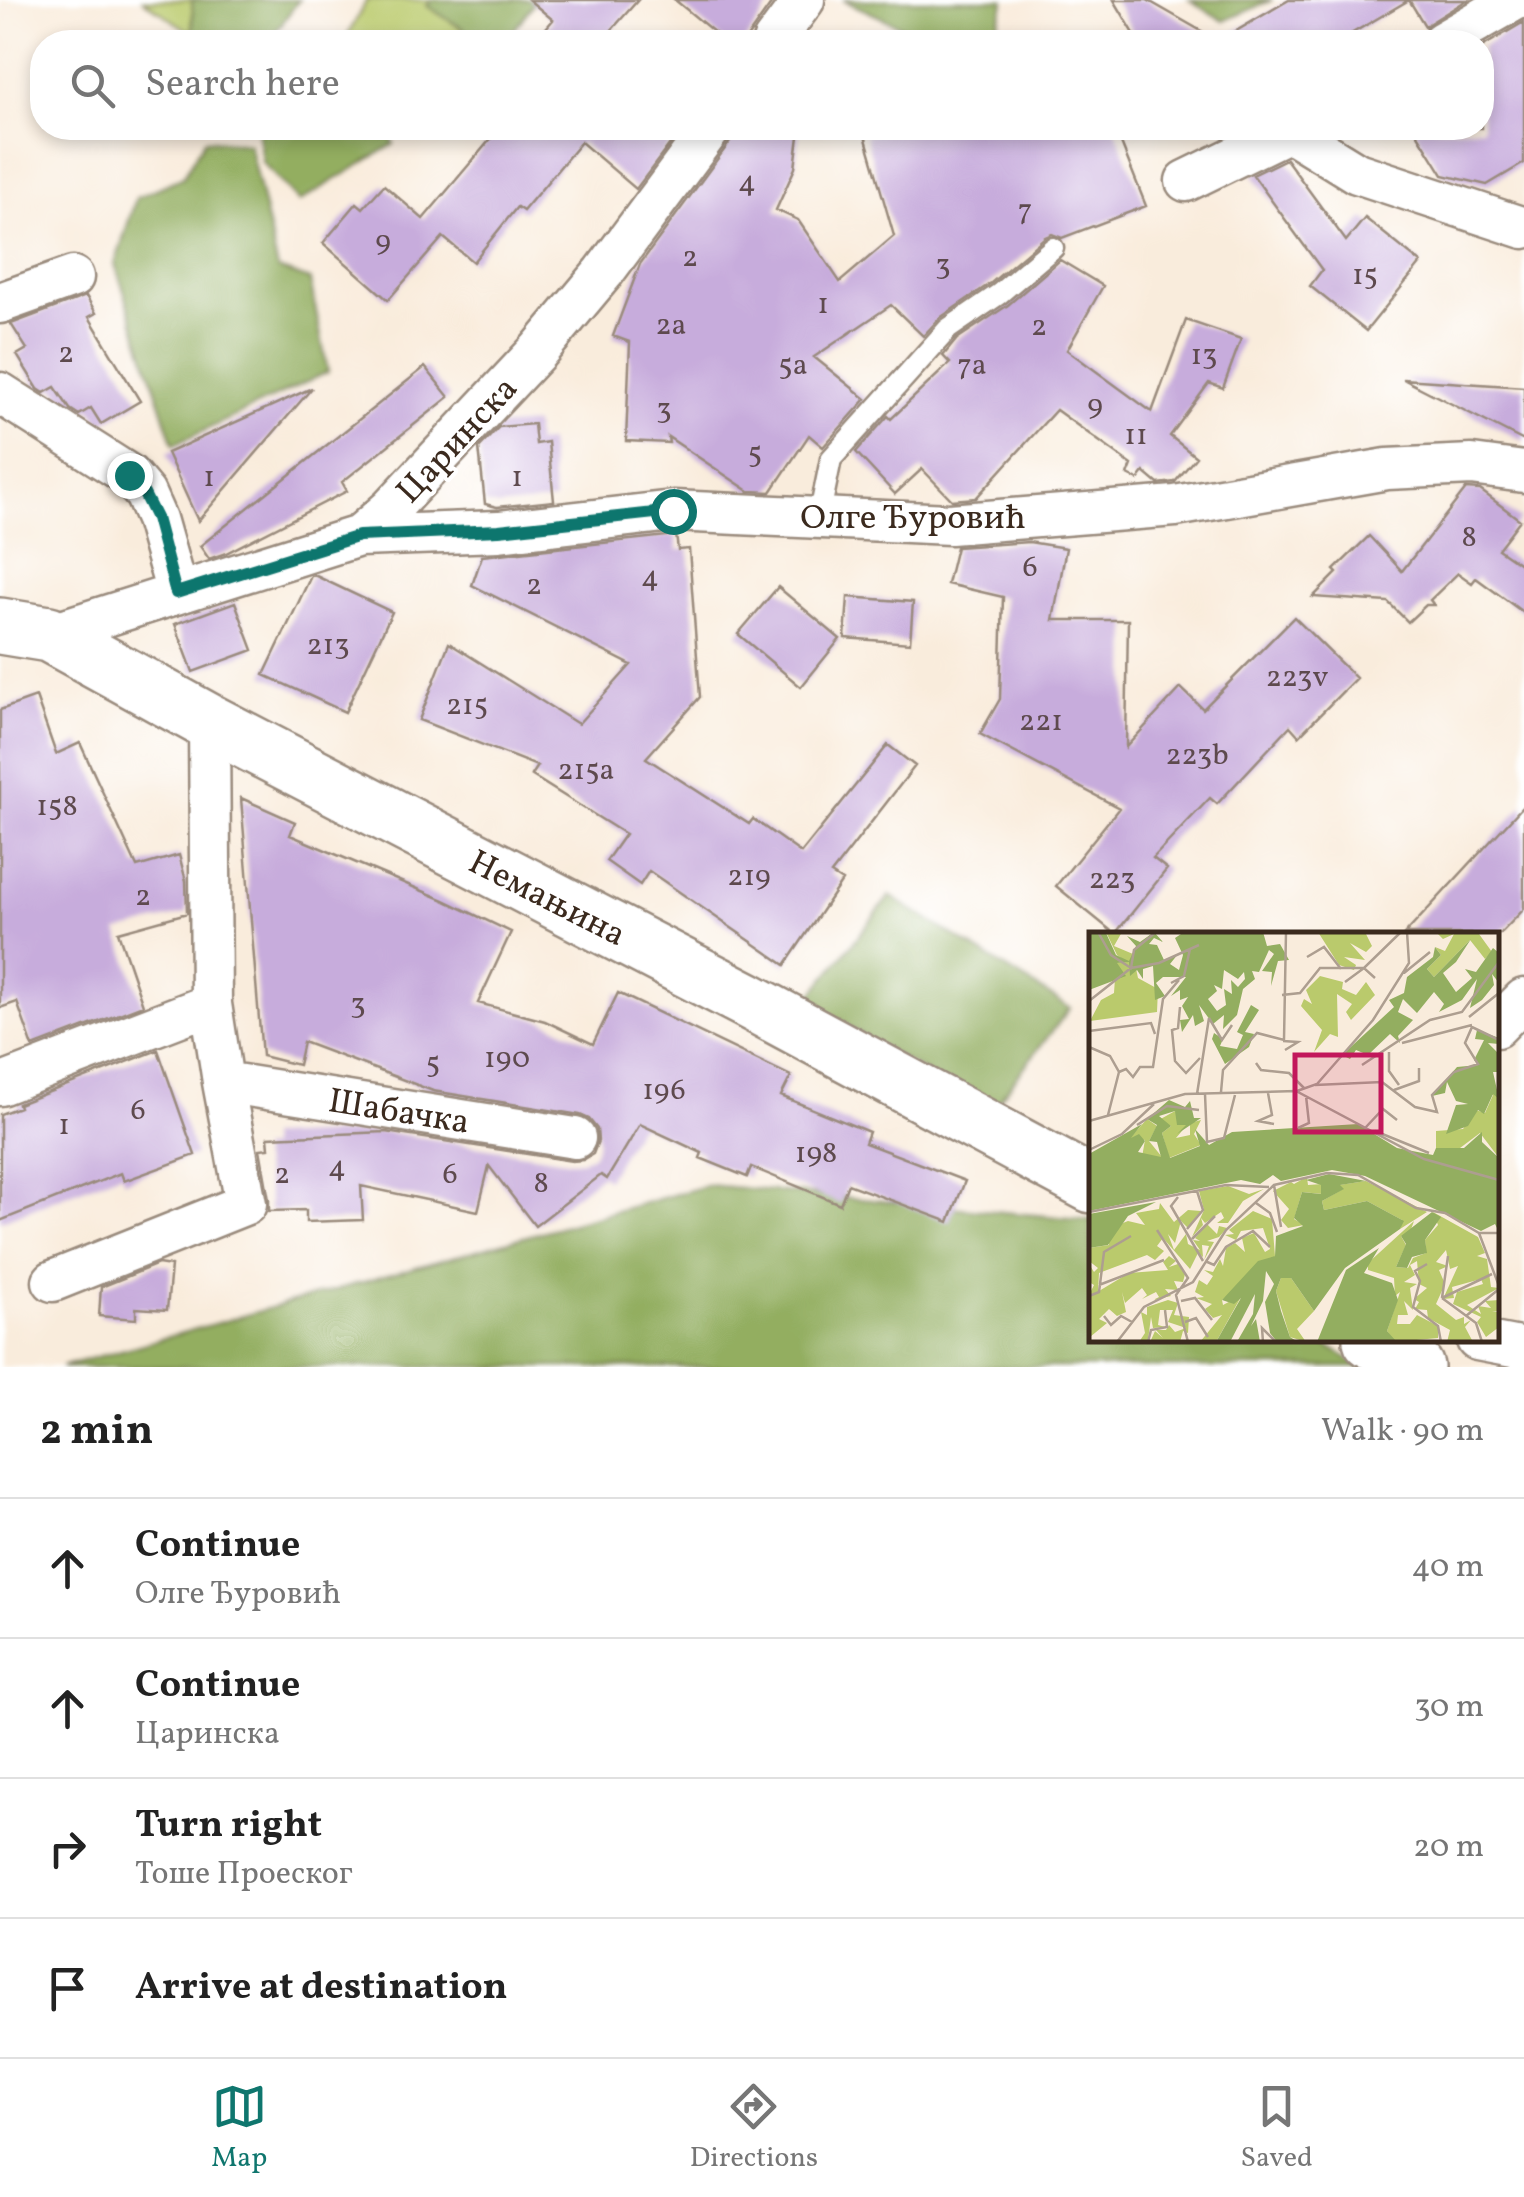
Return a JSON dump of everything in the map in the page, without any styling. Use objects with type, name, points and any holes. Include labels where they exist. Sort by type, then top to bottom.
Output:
[{"type":"main road","name":"Немањина","points":[[24,630],[730,991],[1089,1183]]},
{"type":"main road","points":[[1374,1342],[1416,1367]]},
{"type":"street","points":[[782,30],[804,0]]},
{"type":"street","points":[[1463,30],[1515,0]]},
{"type":"street","name":"Царинска","points":[[24,630],[176,593],[359,536],[391,508],[538,351],[604,272],[702,140]]},
{"type":"street","points":[[1186,181],[1270,140]]},
{"type":"street","points":[[1309,140],[1357,172],[1524,228]]},
{"type":"street","points":[[0,302],[73,277]]},
{"type":"street","points":[[0,393],[129,475],[156,518],[176,593]]},
{"type":"street","name":"Олге Ђуровић","points":[[359,536],[499,530],[673,511],[950,524],[1175,506],[1387,469],[1472,464],[1524,472]]},
{"type":"street","points":[[52,1281],[246,1204],[212,1004],[208,722]]},
{"type":"street","points":[[1499,1025],[1524,999]]},
{"type":"street","points":[[0,1085],[212,1004]]},
{"type":"street","name":"Шабачка","points":[[223,1082],[575,1138]]},
{"type":"street","points":[[1487,1342],[1524,1349]]},
{"type":"lane","points":[[818,518],[831,459],[948,330],[999,294],[1053,248]]},
{"type":"green space","points":[[143,0],[192,0],[193,30]]},
{"type":"green space","points":[[192,0],[299,0],[277,30],[193,30]]},
{"type":"green space","points":[[367,0],[431,0],[427,6],[464,30],[351,30]]},
{"type":"green space","points":[[431,0],[536,0],[514,30],[465,30],[427,6]]},
{"type":"green space","points":[[843,0],[1005,0],[996,30],[909,30]]},
{"type":"green space","points":[[1190,0],[1272,0],[1224,21]]},
{"type":"green space","points":[[204,140],[249,144],[278,269],[310,280],[328,372],[174,445],[115,264],[136,198],[183,177]]},
{"type":"green space","points":[[259,140],[392,140],[394,144],[299,202],[262,162]]},
{"type":"green space","points":[[890,896],[1070,1008],[990,1111],[806,1002]]},
{"type":"green space","points":[[708,1185],[1089,1220],[1089,1342],[1320,1342],[1363,1367],[61,1367]]},
{"type":"building","points":[[529,0],[638,0],[612,30],[544,30],[553,20]]},
{"type":"building","points":[[675,0],[774,0],[753,30],[711,30]]},
{"type":"building","points":[[1114,0],[1147,0],[1200,30],[1132,30]]},
{"type":"building","points":[[1289,0],[1409,0],[1358,30],[1238,30]]},
{"type":"building","points":[[1409,0],[1467,0],[1425,26]]},
{"type":"building","points":[[1524,22],[1524,163],[1487,185],[1443,175],[1421,140],[1494,140],[1494,40]]},
{"type":"building","points":[[490,140],[673,140],[636,189],[581,142],[523,211],[517,207],[473,262],[443,237],[388,300],[323,243],[357,203],[363,208],[384,185],[423,219]]},
{"type":"building","points":[[798,140],[795,168],[776,210],[798,220],[840,282],[894,236],[866,140],[1120,140],[1146,206],[1062,238],[1052,234],[1045,237],[991,283],[940,318],[923,336],[891,305],[814,357],[866,399],[823,447],[809,435],[771,492],[749,491],[668,437],[669,443],[626,441],[630,342],[613,336],[640,264],[730,142]]},
{"type":"building","points":[[1286,159],[1346,241],[1365,218],[1421,263],[1366,331],[1310,286],[1322,270],[1253,175]]},
{"type":"building","points":[[1060,260],[1103,286],[1067,350],[1152,412],[1186,320],[1241,339],[1223,388],[1209,383],[1170,436],[1196,457],[1175,482],[1158,484],[1144,472],[1138,480],[1128,475],[1132,465],[1056,410],[976,498],[952,500],[922,469],[895,494],[856,452],[888,416],[891,419],[950,363],[943,356],[957,339],[1008,305]]},
{"type":"building","points":[[86,296],[96,313],[89,317],[140,401],[101,424],[91,408],[79,415],[70,409],[55,387],[44,393],[38,389],[17,355],[27,349],[11,324]]},
{"type":"building","points":[[425,367],[449,397],[342,482],[347,491],[209,559],[200,546]]},
{"type":"building","points":[[1403,379],[1524,387],[1524,441]]},
{"type":"building","points":[[312,388],[198,521],[167,453]]},
{"type":"building","points":[[534,424],[536,444],[548,442],[554,501],[497,507],[485,504],[479,448],[499,427]]},
{"type":"building","points":[[1466,489],[1480,490],[1520,520],[1498,549],[1524,567],[1524,613],[1476,578],[1472,583],[1458,573],[1430,600],[1434,605],[1426,605],[1408,622],[1388,602],[1313,597],[1369,536],[1402,571]]},
{"type":"building","points":[[676,535],[678,550],[689,549],[700,697],[646,758],[749,824],[753,819],[801,853],[888,745],[915,766],[831,874],[842,881],[785,965],[649,871],[640,885],[606,861],[625,834],[531,775],[537,766],[419,720],[449,643],[578,724],[631,665],[472,585],[482,556]]},
{"type":"building","points":[[1029,542],[1066,548],[1053,620],[1128,620],[1126,747],[1181,688],[1203,709],[1294,617],[1356,678],[1299,736],[1290,726],[1217,804],[1210,798],[1153,858],[1167,869],[1117,932],[1113,932],[1056,886],[1119,808],[980,734],[1000,699],[1003,597],[947,584],[956,547]]},
{"type":"building","points":[[314,575],[392,612],[345,712],[264,675]]},
{"type":"building","points":[[778,587],[840,639],[801,687],[738,634]]},
{"type":"building","points":[[848,597],[913,602],[910,643],[845,638]]},
{"type":"building","points":[[235,602],[253,650],[193,672],[175,624]]},
{"type":"building","points":[[36,697],[56,754],[80,743],[137,867],[179,855],[186,881],[187,913],[118,932],[143,1005],[33,1047],[17,1002],[0,1008],[0,710]]},
{"type":"building","points":[[241,798],[295,822],[290,835],[511,932],[478,1003],[545,1021],[593,1044],[618,993],[791,1076],[781,1096],[869,1132],[865,1143],[965,1181],[949,1222],[848,1184],[840,1204],[751,1167],[747,1177],[700,1158],[702,1153],[640,1124],[607,1179],[601,1175],[535,1226],[489,1166],[478,1211],[361,1186],[363,1220],[306,1222],[306,1210],[269,1211],[260,1149],[269,1148],[268,1137],[386,1132],[572,1161],[593,1154],[598,1141],[597,1129],[580,1115],[433,1091],[303,1042],[298,1065],[262,1056]]},
{"type":"building","points":[[1524,805],[1524,909],[1500,934],[1407,932]]},
{"type":"building","points":[[158,1050],[195,1155],[124,1181],[121,1173],[0,1221],[0,1114]]},
{"type":"building","points":[[158,1264],[171,1266],[167,1310],[136,1308],[136,1319],[99,1316],[101,1287]]},
{"type":"route","points":[[129,475],[156,518],[176,593],[359,536],[499,530],[673,511]]}]
